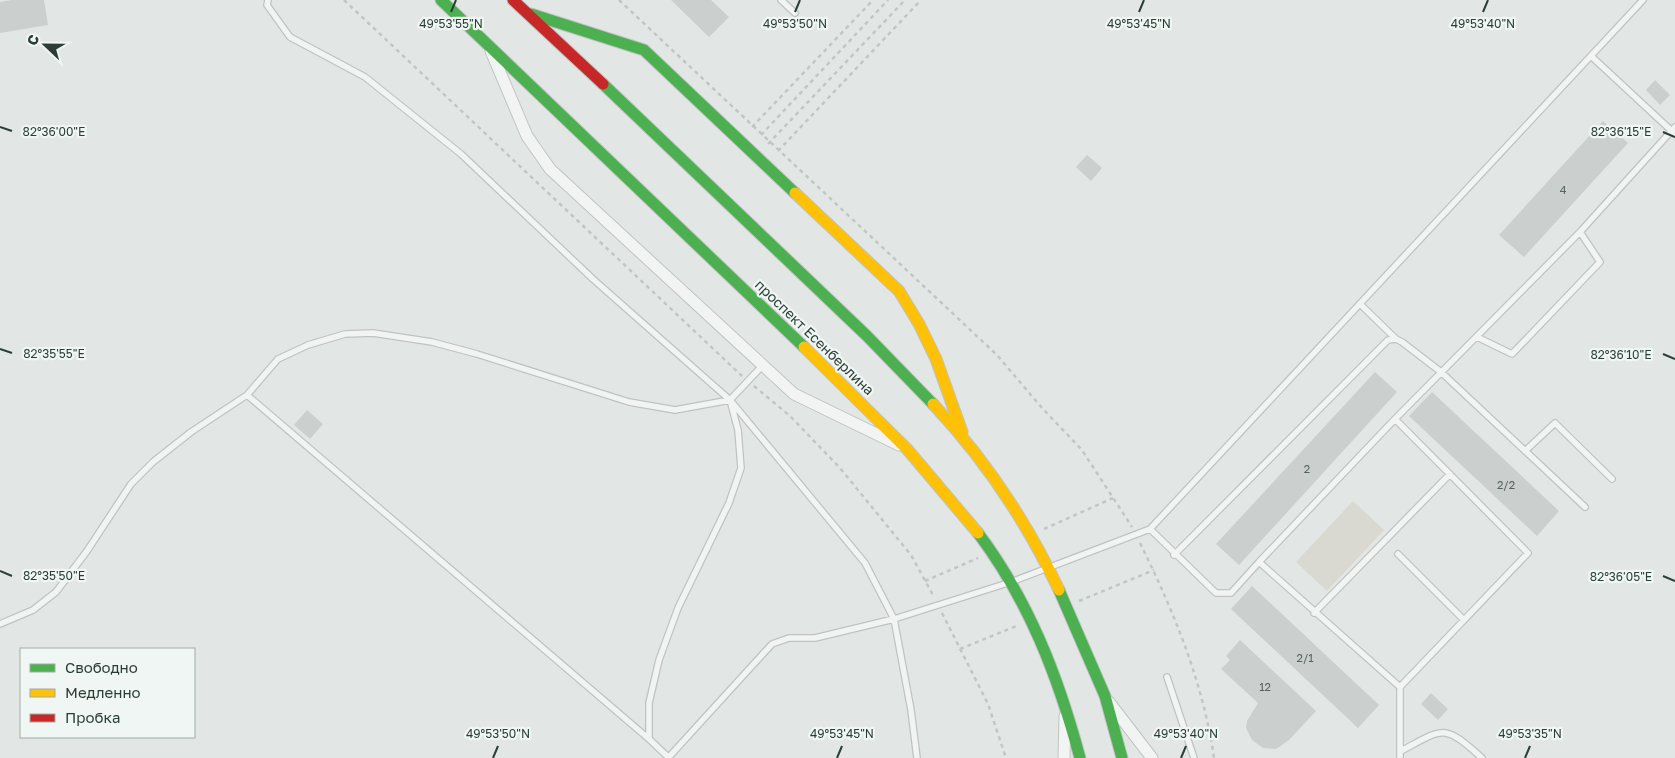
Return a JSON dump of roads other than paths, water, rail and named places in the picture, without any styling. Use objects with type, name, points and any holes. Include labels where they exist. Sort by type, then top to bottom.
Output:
[{"type":"street","name":"проспект Есенберлина","points":[[441,0],[747,291],[910,450],[968,518],[1011,582],[1045,650],[1066,704],[1080,758]]},
{"type":"street","points":[[517,1],[527,13],[656,134],[899,368],[963,436],[1014,507],[1066,606],[1105,696],[1122,758]]},
{"type":"street","points":[[527,13],[644,50],[899,291],[918,319],[949,387],[963,436]]},
{"type":"street","points":[[489,47],[527,136],[550,169],[764,364],[794,394],[910,450]]},
{"type":"street","points":[[1105,696],[1152,758]]},
{"type":"street","points":[[1064,758],[1066,704]]},
{"type":"lane","points":[[268,0],[267,5],[290,37],[365,77],[461,154],[594,280],[730,400],[865,563],[894,619],[912,710],[917,758]]},
{"type":"lane","points":[[780,0],[795,14]]},
{"type":"lane","points":[[247,395],[649,739],[668,758],[772,644],[788,638],[815,638],[894,619],[1011,582],[1046,567],[1150,529],[1643,0]]},
{"type":"lane","points":[[1150,529],[1174,555],[1216,593],[1231,593],[1258,562],[1395,419],[1580,232],[1674,130],[1591,56]]},
{"type":"lane","points":[[1477,337],[1512,354],[1600,262],[1580,232]]},
{"type":"lane","points":[[1360,304],[1396,339],[1441,372],[1585,507]]},
{"type":"lane","points":[[0,624],[33,610],[56,592],[87,551],[131,484],[154,462],[191,432],[247,395],[278,359],[308,345],[345,334],[373,333],[432,342],[477,354],[629,402],[675,410],[730,400],[764,364]]},
{"type":"lane","points":[[1174,555],[1388,340],[1396,339]]},
{"type":"lane","points":[[649,739],[649,703],[659,660],[678,608],[730,503],[741,468],[738,430],[730,400]]},
{"type":"lane","points":[[1395,419],[1528,553],[1400,687],[1401,755]]},
{"type":"lane","points":[[1525,451],[1555,423],[1612,479]]},
{"type":"lane","points":[[1314,613],[1450,474]]},
{"type":"lane","points":[[1398,554],[1464,620]]},
{"type":"lane","points":[[1258,562],[1400,687]]},
{"type":"lane","points":[[1167,676],[1194,758]]},
{"type":"lane","points":[[1401,755],[1437,732],[1444,731],[1458,736],[1482,758]]}]
